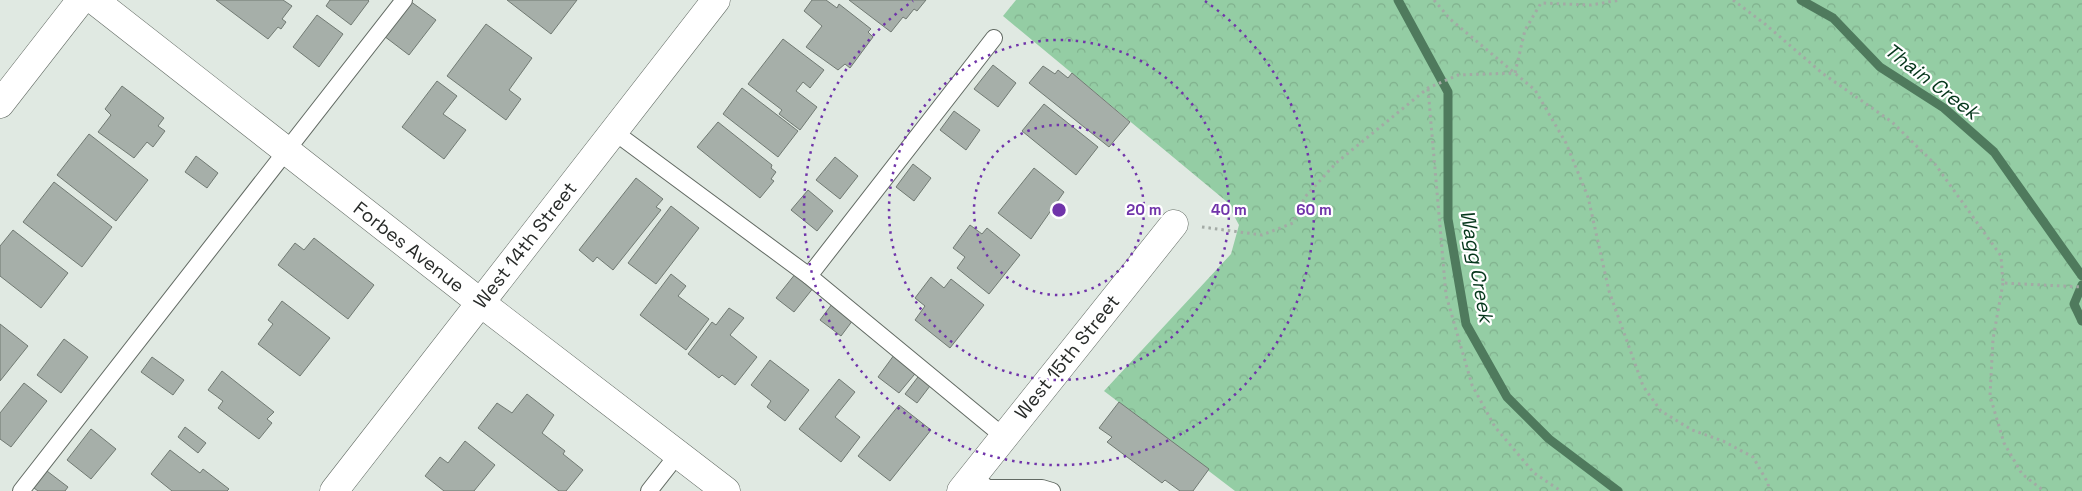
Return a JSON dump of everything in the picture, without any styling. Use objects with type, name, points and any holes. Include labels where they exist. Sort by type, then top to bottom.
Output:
[{"type":"street","points":[[0,104],[81,0]]},
{"type":"street","name":"Forbes Avenue","points":[[94,0],[481,303],[726,491]]},
{"type":"street","name":"West 14th Street","points":[[334,491],[716,0]]},
{"type":"street","name":"West 15th Street","points":[[967,484],[1003,436],[1174,224]]},
{"type":"lane","points":[[21,491],[404,0]]},
{"type":"lane","points":[[809,276],[994,38]]},
{"type":"lane","points":[[613,131],[809,276],[1003,436]]},
{"type":"lane","points":[[649,491],[678,454]]},
{"type":"lane","points":[[967,484],[988,488],[1042,488],[1052,491]]},
{"type":"path","points":[[1434,0],[1450,19],[1535,90],[1570,152],[1588,197],[1609,291],[1643,386],[1661,411],[1692,430],[1723,441],[1753,457],[1768,483],[1769,491]]},
{"type":"path","points":[[1514,73],[1526,30],[1541,3],[1590,5],[1620,0]]},
{"type":"path","points":[[1733,0],[1822,73],[1892,122],[1935,164],[2001,256],[2003,282],[1993,340],[1990,396],[2004,443],[2022,474],[2044,491]]},
{"type":"path","points":[[1174,224],[1262,235],[1293,223],[1304,197],[1336,163],[1428,88],[1458,75],[1514,73]]},
{"type":"path","points":[[1428,88],[1446,294],[1472,385],[1494,427],[1534,473],[1561,491]]},
{"type":"path","points":[[2003,282],[2082,287]]},
{"type":"green space","points":[[1016,0],[2082,0],[2082,491],[1235,491],[1104,391],[1231,254],[1239,225],[1226,201],[1003,16]]},
{"type":"building","points":[[216,0],[283,0],[292,6],[282,19],[286,22],[281,29],[278,27],[268,39]]},
{"type":"building","points":[[330,0],[369,1],[351,25],[326,6]]},
{"type":"building","points":[[507,0],[577,0],[551,34]]},
{"type":"building","points":[[812,0],[826,0],[837,8],[839,4],[871,29],[868,32],[873,37],[850,68],[845,64],[838,70],[806,47],[822,26],[804,11]]},
{"type":"building","points":[[849,0],[926,0],[917,11],[914,9],[906,19],[903,17],[891,32]]},
{"type":"building","points":[[410,1],[436,20],[409,55],[384,36]]},
{"type":"building","points":[[317,15],[343,34],[319,67],[293,47]]},
{"type":"building","points":[[486,24],[532,58],[509,90],[521,99],[506,120],[447,76]]},
{"type":"building","points":[[783,39],[824,70],[810,88],[803,82],[796,91],[817,107],[800,130],[779,114],[782,110],[748,84]]},
{"type":"building","points":[[993,65],[1016,83],[998,107],[974,89]]},
{"type":"building","points":[[1043,66],[1055,74],[1058,70],[1068,78],[1072,73],[1130,122],[1109,147],[1029,83]]},
{"type":"building","points":[[437,81],[457,96],[443,114],[466,130],[444,159],[402,127]]},
{"type":"building","points":[[122,86],[164,118],[158,126],[165,131],[153,147],[147,142],[134,158],[98,132],[111,115],[105,109]]},
{"type":"building","points":[[742,88],[798,131],[778,157],[723,114]]},
{"type":"building","points":[[1044,104],[1098,147],[1076,175],[1022,131]]},
{"type":"building","points":[[954,111],[980,130],[966,150],[940,130]]},
{"type":"building","points":[[718,122],[772,165],[771,168],[776,172],[771,179],[774,181],[760,198],[697,147]]},
{"type":"building","points":[[89,134],[148,180],[116,221],[57,175]]},
{"type":"building","points":[[196,156],[218,173],[207,188],[185,172]]},
{"type":"building","points":[[835,157],[858,176],[840,199],[816,180]]},
{"type":"building","points":[[913,164],[931,178],[914,201],[896,187]]},
{"type":"building","points":[[1034,168],[1064,192],[1031,239],[998,213]]},
{"type":"building","points":[[636,178],[663,199],[656,207],[661,210],[613,270],[597,257],[593,262],[579,250]]},
{"type":"building","points":[[54,182],[112,227],[82,267],[23,222]]},
{"type":"building","points":[[808,190],[833,211],[817,231],[791,210]]},
{"type":"building","points":[[671,206],[699,228],[656,284],[628,263]]},
{"type":"building","points":[[970,225],[982,234],[987,228],[1020,255],[989,294],[957,268],[965,257],[953,248]]},
{"type":"building","points":[[13,230],[68,273],[41,308],[0,276],[0,246]]},
{"type":"building","points":[[314,238],[374,285],[348,319],[278,265],[295,243],[304,250]]},
{"type":"building","points":[[796,273],[814,287],[794,312],[776,298]]},
{"type":"building","points":[[671,274],[686,286],[678,296],[709,319],[686,350],[640,315]]},
{"type":"building","points":[[931,277],[944,288],[951,279],[984,305],[950,348],[915,320],[925,306],[915,298]]},
{"type":"building","points":[[282,301],[330,338],[300,376],[258,344],[273,324],[268,320]]},
{"type":"building","points":[[832,304],[853,320],[841,336],[820,320]]},
{"type":"building","points":[[729,308],[744,318],[730,335],[757,357],[735,385],[722,375],[719,378],[688,354],[712,322],[716,325]]},
{"type":"building","points":[[0,324],[28,346],[0,381]]},
{"type":"building","points":[[64,339],[88,357],[61,393],[37,375]]},
{"type":"building","points":[[897,351],[919,369],[899,393],[878,377]]},
{"type":"building","points":[[152,357],[184,380],[173,395],[141,372]]},
{"type":"building","points":[[770,360],[809,390],[785,421],[767,407],[771,401],[751,385]]},
{"type":"building","points":[[222,371],[274,412],[267,419],[272,423],[259,439],[218,408],[223,401],[208,390]]},
{"type":"building","points":[[921,373],[933,382],[917,403],[905,394]]},
{"type":"building","points":[[839,379],[855,392],[835,417],[860,437],[841,462],[799,429]]},
{"type":"building","points":[[24,383],[47,401],[11,447],[0,439],[0,413]]},
{"type":"building","points":[[527,394],[554,415],[542,433],[565,451],[563,454],[583,470],[566,491],[559,491],[478,428],[497,403],[512,413]]},
{"type":"building","points":[[1119,402],[1209,469],[1193,491],[1180,491],[1165,480],[1162,483],[1107,442],[1112,437],[1099,428]]},
{"type":"building","points":[[899,405],[931,430],[890,481],[858,456]]},
{"type":"building","points":[[185,427],[206,443],[198,453],[178,437]]},
{"type":"building","points":[[91,429],[116,449],[91,479],[67,460]]},
{"type":"building","points":[[465,441],[495,465],[474,491],[444,491],[425,476],[440,457],[448,463]]},
{"type":"building","points":[[170,450],[200,473],[203,469],[229,489],[227,491],[172,491],[151,474]]},
{"type":"building","points":[[43,468],[68,487],[65,491],[38,491],[30,485]]},
{"type":"waterway","name":"Wagg Creek","points":[[1398,0],[1448,92],[1448,219],[1466,324],[1507,397],[1549,439],[1618,491]]},
{"type":"waterway","name":"Thain Creek","points":[[1801,0],[1833,18],[1880,67],[1944,108],[1994,152],[2082,276]]},
{"type":"waterway","name":"Thain Creek","points":[[2082,285],[2074,304],[2082,321]]}]
